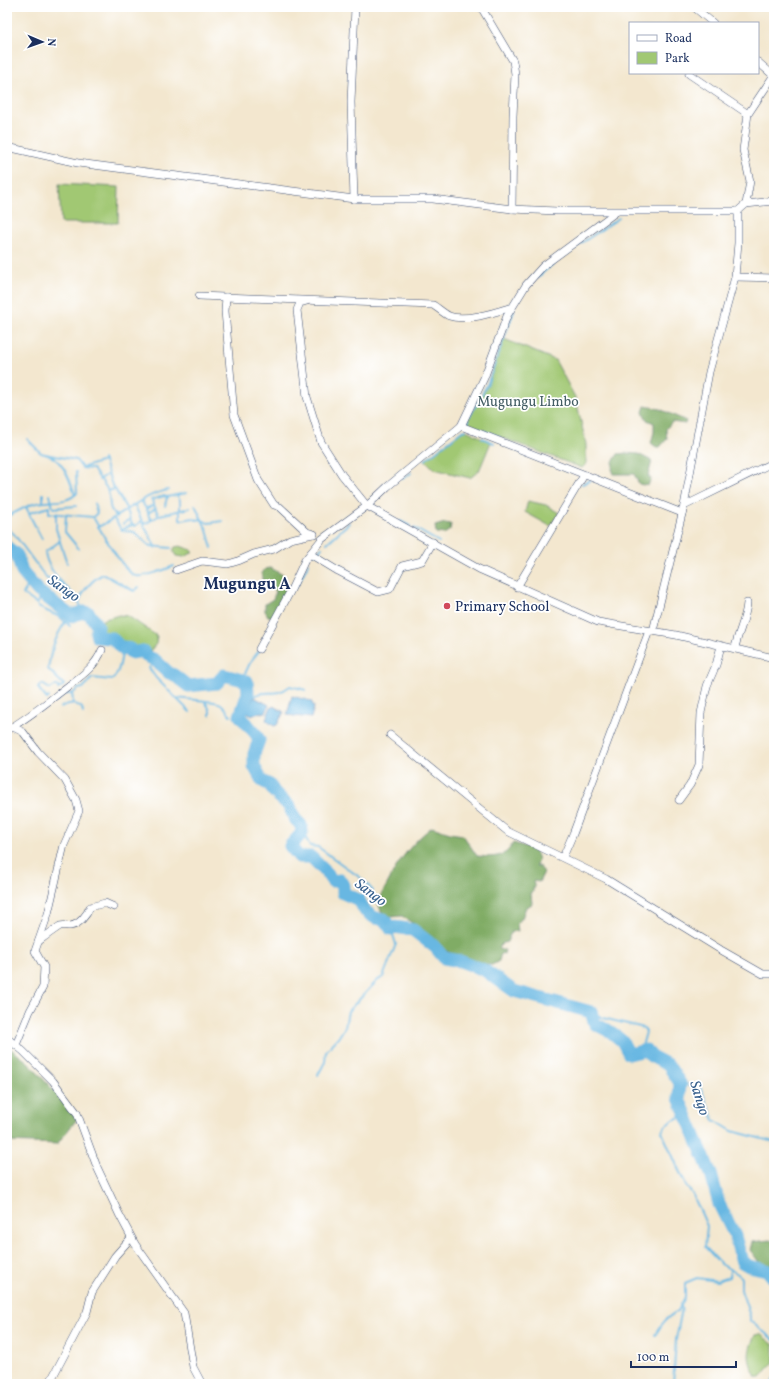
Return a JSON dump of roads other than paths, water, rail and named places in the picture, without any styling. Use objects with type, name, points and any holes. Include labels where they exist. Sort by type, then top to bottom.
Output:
[{"type":"street","points":[[354,199],[351,102],[355,7]]},
{"type":"street","points":[[481,7],[513,61],[515,74],[512,209]]},
{"type":"street","points":[[694,7],[712,22]]},
{"type":"street","points":[[746,204],[750,181],[743,150],[748,114],[774,76],[759,63]]},
{"type":"street","points":[[689,74],[748,114]]},
{"type":"street","points":[[7,146],[78,163],[354,199],[433,199],[512,209],[616,212],[738,211],[746,204],[774,201]]},
{"type":"street","points":[[563,857],[651,631],[683,510],[710,372],[735,277],[738,243],[738,211]]},
{"type":"street","points":[[259,648],[290,592],[305,560],[322,539],[367,506],[387,487],[461,426],[484,378],[512,307],[526,285],[543,266],[616,212]]},
{"type":"street","points":[[735,277],[774,278]]},
{"type":"street","points":[[199,296],[307,301],[433,304],[449,316],[465,317],[491,314],[512,307]]},
{"type":"street","points":[[226,297],[225,311],[234,415],[242,438],[263,490],[274,505],[280,507],[307,532],[322,539]]},
{"type":"street","points":[[286,299],[297,310]]},
{"type":"street","points":[[307,301],[300,303],[297,310],[307,397],[321,442],[342,476],[367,506],[480,569],[517,587],[598,622],[735,648],[774,658]]},
{"type":"street","points":[[461,426],[584,475],[683,510],[774,462]]},
{"type":"street","points":[[517,587],[584,475]]},
{"type":"street","points":[[176,570],[202,561],[228,564],[254,554],[274,549],[290,539],[314,534]]},
{"type":"street","points":[[310,554],[378,592],[390,589],[402,566],[422,560],[433,542]]},
{"type":"street","points":[[735,648],[738,631],[745,617],[747,603]]},
{"type":"street","points":[[679,800],[690,785],[699,765],[701,713],[707,686],[716,665],[721,646]]},
{"type":"street","points":[[10,728],[38,710],[88,670],[99,658],[102,650]]},
{"type":"street","points":[[23,720],[23,732]]},
{"type":"street","points":[[10,728],[23,732],[38,752],[64,780],[76,800],[79,812],[64,845],[48,914],[35,951],[44,967],[43,987],[30,1011],[16,1045]]},
{"type":"street","points":[[390,735],[507,831],[606,879],[763,974],[774,974]]},
{"type":"street","points":[[39,941],[52,934],[63,925],[71,926],[87,915],[90,907],[105,903],[114,907]]},
{"type":"street","points":[[7,1038],[53,1081],[77,1114],[97,1167],[135,1244],[184,1313],[193,1367],[202,1384]]},
{"type":"street","points":[[49,1384],[87,1312],[92,1292],[115,1256],[130,1239]]},
{"type":"water","points":[[292,696],[311,701],[314,707],[311,718],[287,715]]},
{"type":"water","points":[[254,697],[269,705],[266,712],[250,715],[246,712]]},
{"type":"water","points":[[273,706],[284,712],[277,725],[274,726],[266,720],[270,709]]},
{"type":"waterway","points":[[562,256],[619,218]]},
{"type":"waterway","points":[[537,278],[554,263]]},
{"type":"waterway","points":[[470,416],[487,385],[514,311]]},
{"type":"waterway","points":[[468,420],[468,425],[499,437]]},
{"type":"waterway","points":[[425,460],[462,431],[466,430]]},
{"type":"waterway","points":[[482,438],[494,443]]},
{"type":"waterway","points":[[27,439],[41,453],[54,458],[64,468],[75,495]]},
{"type":"waterway","points":[[45,454],[76,460],[82,468],[93,469],[107,489],[110,508],[117,517]]},
{"type":"waterway","points":[[103,459],[112,485],[115,489],[108,491]]},
{"type":"waterway","points":[[84,467],[104,461]]},
{"type":"waterway","points":[[7,516],[33,504],[73,497],[77,493],[76,472]]},
{"type":"waterway","points":[[402,479],[411,473]]},
{"type":"waterway","points":[[99,480],[108,474]]},
{"type":"waterway","points":[[582,484],[591,480]]},
{"type":"waterway","points":[[115,489],[127,510],[132,525]]},
{"type":"waterway","points":[[98,527],[142,500],[160,492],[169,490]]},
{"type":"waterway","points":[[151,500],[164,496],[167,497],[186,493]]},
{"type":"waterway","points":[[43,494],[43,502]]},
{"type":"waterway","points":[[50,495],[53,508],[76,506]]},
{"type":"waterway","points":[[177,495],[180,500],[180,519],[201,519],[208,523],[223,521]]},
{"type":"waterway","points":[[165,506],[167,497]]},
{"type":"waterway","points":[[152,501],[159,516]]},
{"type":"waterway","points":[[142,502],[152,520]]},
{"type":"waterway","points":[[93,517],[97,513],[94,503]]},
{"type":"waterway","points":[[147,508],[154,505]]},
{"type":"waterway","points":[[195,505],[207,530],[212,548]]},
{"type":"waterway","points":[[124,528],[132,525],[135,526],[142,521],[135,506]]},
{"type":"waterway","points":[[26,507],[29,513],[49,507],[49,513],[93,517],[119,559],[125,567],[136,576],[149,575],[174,566]]},
{"type":"waterway","points":[[142,521],[145,524],[160,515],[190,508]]},
{"type":"waterway","points":[[148,513],[155,509]]},
{"type":"waterway","points":[[56,513],[56,529],[60,541],[45,552],[46,559],[53,572],[77,599],[77,602]]},
{"type":"waterway","points":[[29,514],[42,539]]},
{"type":"waterway","points":[[66,515],[65,532],[79,549]]},
{"type":"waterway","points":[[114,519],[122,530],[134,532],[150,546],[171,548]]},
{"type":"waterway","points":[[123,524],[130,520]]},
{"type":"waterway","points":[[400,521],[410,526]]},
{"type":"waterway","points":[[143,523],[153,541],[155,548]]},
{"type":"waterway","points":[[327,543],[349,523]]},
{"type":"waterway","points":[[7,528],[14,534],[47,579],[55,579],[59,582],[70,597],[79,602],[83,612]]},
{"type":"waterway","points":[[414,528],[439,542]]},
{"type":"waterway","points":[[60,542],[67,563]]},
{"type":"waterway","name":"Sango","points":[[7,547],[17,555],[22,572],[38,591],[71,616],[83,612],[89,613],[98,627],[96,633],[97,637],[112,638],[122,649],[124,647],[130,649],[131,653],[143,651],[146,656],[155,660],[169,673],[188,686],[217,683],[224,675],[247,681],[248,693],[240,716],[256,734],[259,740],[254,754],[254,766],[262,781],[270,785],[274,792],[289,806],[295,819],[301,825],[302,833],[290,846],[299,857],[311,857],[325,871],[332,881],[340,880],[343,885],[343,893],[359,900],[365,911],[375,918],[384,919],[391,929],[395,927],[413,930],[435,947],[444,958],[460,961],[484,970],[514,991],[591,1012],[595,1024],[611,1032],[622,1041],[629,1054],[646,1050],[651,1056],[668,1065],[680,1083],[679,1098],[711,1174],[719,1204],[735,1236],[742,1262],[749,1266],[767,1270],[774,1279]]},
{"type":"waterway","points":[[315,554],[322,548]]},
{"type":"waterway","points":[[296,587],[309,563]]},
{"type":"waterway","points":[[79,602],[88,586],[103,574],[134,591],[139,587]]},
{"type":"waterway","points":[[30,582],[23,594],[37,604]]},
{"type":"waterway","points":[[43,595],[37,604],[38,607],[60,617],[70,626]]},
{"type":"waterway","points":[[58,689],[64,685],[48,669],[54,644],[65,622]]},
{"type":"waterway","points":[[56,701],[64,694],[72,694],[78,689],[83,688],[92,678],[112,680],[121,661],[122,649]]},
{"type":"waterway","points":[[242,680],[251,661],[259,651]]},
{"type":"waterway","points":[[155,660],[149,668],[156,678],[190,712]]},
{"type":"waterway","points":[[49,697],[47,699],[38,688],[42,684],[50,689],[56,685],[59,688]]},
{"type":"waterway","points":[[244,705],[250,698],[256,695],[278,692],[290,686],[306,690]]},
{"type":"waterway","points":[[72,694],[72,704]]},
{"type":"waterway","points":[[177,698],[218,703],[221,704],[231,716]]},
{"type":"waterway","points":[[205,701],[210,710],[210,715]]},
{"type":"waterway","points":[[60,708],[68,704],[74,704],[82,708],[83,713]]},
{"type":"waterway","points":[[302,831],[310,846],[318,847],[362,879],[373,891]]},
{"type":"waterway","points":[[318,1075],[325,1062],[326,1051],[338,1038],[345,1027],[348,1011],[378,980],[383,977],[396,944],[391,929]]},
{"type":"waterway","points":[[591,1012],[603,1018],[644,1028],[646,1032],[641,1050]]},
{"type":"waterway","points":[[680,1083],[700,1087],[714,1120],[732,1131],[774,1142]]},
{"type":"waterway","points":[[687,1114],[669,1123],[662,1132],[686,1186],[693,1195],[707,1226],[705,1247],[721,1264],[738,1274],[741,1278],[741,1290],[750,1316],[750,1321],[774,1340]]},
{"type":"waterway","points":[[655,1336],[664,1322],[678,1311],[685,1297],[685,1283],[697,1278],[717,1281],[729,1277],[730,1270]]},
{"type":"waterway","points":[[673,1384],[676,1339],[682,1309],[680,1304]]},
{"type":"waterway","points":[[772,1384],[774,1378]]},
{"type":"place","name":"Primary School","points":[[447,606]]},
{"type":"district","name":"Mugungu A","points":[[247,583]]},
{"type":"park label","name":"Mugungu Limbo","points":[[528,401]]}]
